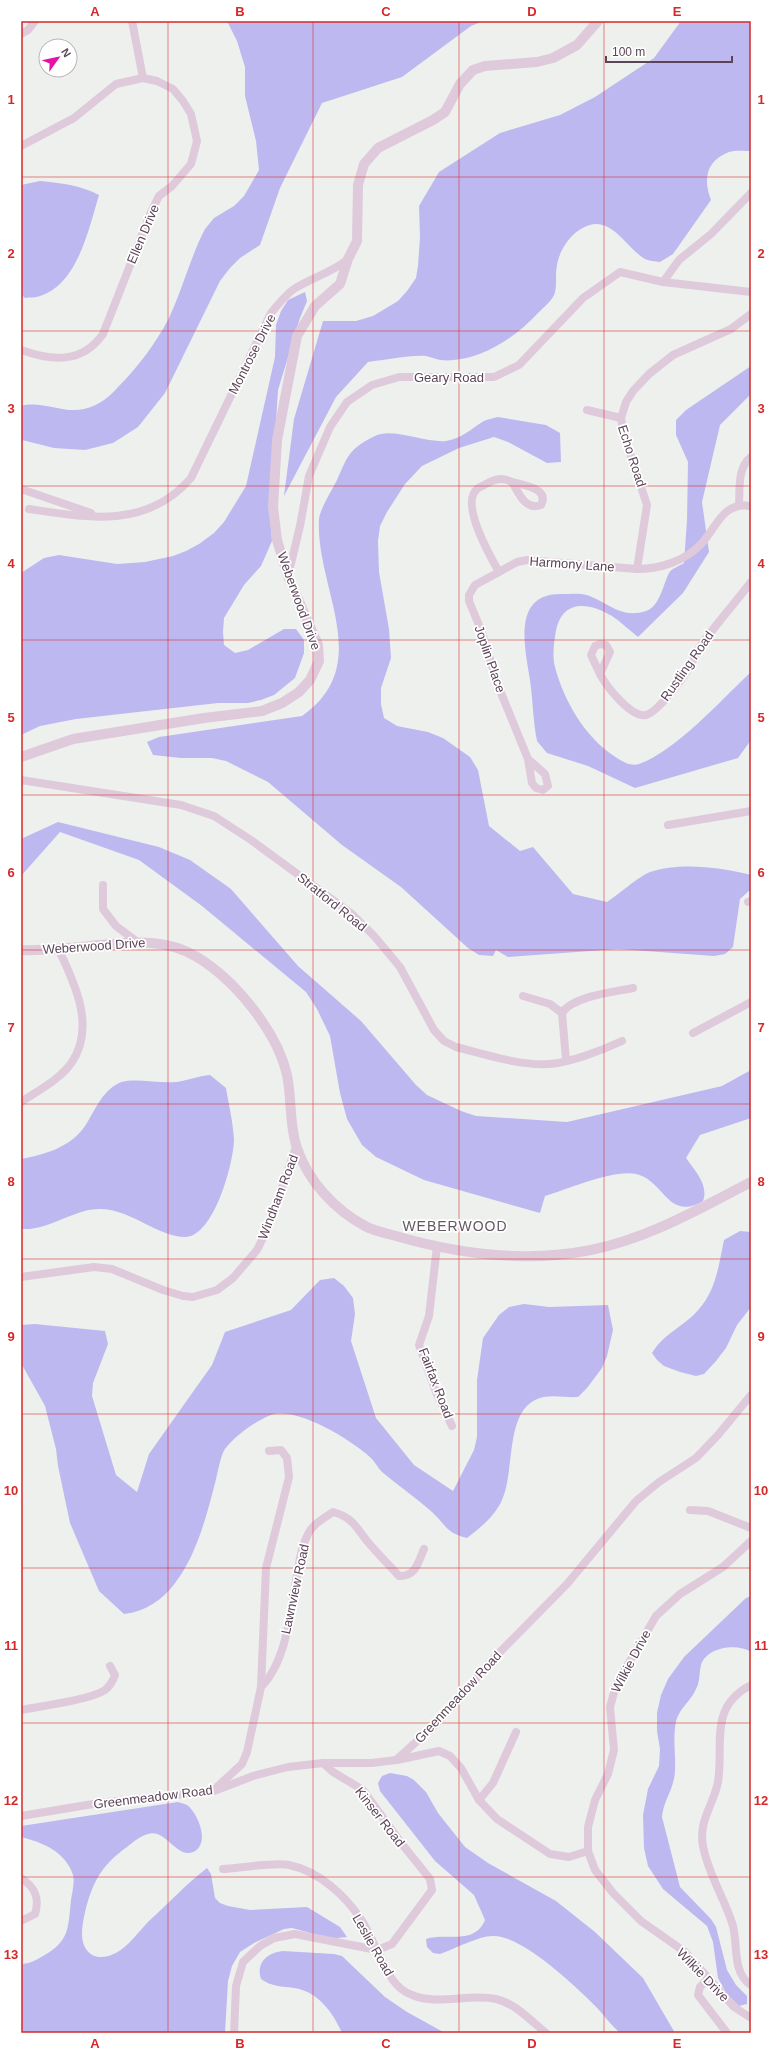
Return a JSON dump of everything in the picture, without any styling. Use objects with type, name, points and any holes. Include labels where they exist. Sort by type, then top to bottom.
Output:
[{"type":"street","points":[[21,34],[28,30],[35,21]]},
{"type":"street","points":[[132,21],[143,78]]},
{"type":"street","name":"Montrose Drive","points":[[29,509],[66,515],[137,513],[152,509],[170,498],[186,483],[196,467],[271,313],[283,298],[294,288],[332,270],[348,259],[357,241],[360,179],[364,164],[374,151],[445,112],[464,79],[473,70],[485,66],[537,62],[553,58],[577,45],[598,21]]},
{"type":"street","name":"Ellen Drive","points":[[21,146],[74,118],[116,84],[143,78],[157,80],[173,89],[191,114],[197,141],[191,164],[172,186],[159,196],[151,212],[103,334],[95,344],[84,353],[64,358],[45,357],[21,350]]},
{"type":"street","points":[[663,282],[679,260],[710,234],[751,193]]},
{"type":"street","name":"Weberwood Drive","points":[[21,757],[73,738],[204,718],[262,711],[282,703],[299,692],[310,680],[319,661],[318,645],[288,576],[277,540],[273,507],[279,432],[297,336],[315,306],[340,284],[348,259]]},
{"type":"street","name":"Geary Road","points":[[288,576],[300,526],[309,476],[330,426],[347,402],[372,386],[399,377],[494,377],[520,365],[583,298],[620,272],[663,282],[751,292]]},
{"type":"street","name":"Echo Road","points":[[638,569],[647,505],[624,435],[621,418],[630,396],[649,374],[673,355],[732,329],[751,314]]},
{"type":"street","points":[[587,410],[621,418]]},
{"type":"street","points":[[739,506],[743,468],[746,461],[751,457]]},
{"type":"street","points":[[499,572],[480,535],[472,508],[473,499],[477,489],[489,483],[501,478],[512,482]]},
{"type":"street","points":[[21,489],[102,515]]},
{"type":"street","name":"Harmony Lane","points":[[499,572],[517,562],[527,560],[654,569],[668,564],[693,551],[701,545],[721,516],[729,509],[739,506],[751,506]]},
{"type":"street","name":"Joplin Place","points":[[499,572],[475,585],[469,595],[469,601],[481,630],[499,688],[528,759]]},
{"type":"street","name":"Rustling Road","points":[[600,674],[606,685],[634,712],[645,715],[656,710],[680,681],[701,646],[751,582]]},
{"type":"street","name":"Stratford Road","points":[[21,780],[181,805],[214,816],[251,840],[352,914],[375,937],[400,967],[434,1030],[444,1041],[456,1047],[532,1064],[550,1064],[604,1049],[622,1041]]},
{"type":"street","points":[[668,825],[751,811]]},
{"type":"street","points":[[103,885],[103,909],[116,926],[136,941]]},
{"type":"street","name":"Weberwood Drive","points":[[21,950],[136,941],[167,944],[196,956],[219,973],[246,1001],[269,1033],[282,1058],[287,1078],[296,1147],[311,1177],[332,1203],[366,1227],[437,1246],[482,1254],[538,1257],[591,1250],[667,1226],[751,1182]]},
{"type":"street","points":[[21,1102],[56,1078],[72,1063],[80,1046],[84,1022],[75,985],[58,948]]},
{"type":"street","points":[[566,1060],[562,1013],[566,1006],[578,1001],[633,988]]},
{"type":"street","points":[[524,996],[550,1004],[562,1013]]},
{"type":"street","points":[[693,1033],[751,1002]]},
{"type":"street","name":"Windham Road","points":[[21,1277],[94,1267],[112,1269],[163,1290],[183,1296],[193,1297],[217,1290],[233,1278],[257,1250],[268,1228],[296,1147]]},
{"type":"street","name":"Fairfax Road","points":[[437,1246],[429,1316],[420,1345],[436,1392],[452,1426]]},
{"type":"street","name":"Greenmeadow Road","points":[[21,1816],[99,1803],[214,1791],[253,1776],[288,1767],[323,1763],[372,1763],[396,1760],[436,1724],[497,1655],[567,1584],[636,1501],[659,1482],[696,1458],[718,1435],[751,1395]]},
{"type":"street","name":"Lawnview Road","points":[[214,1791],[242,1764],[247,1752],[261,1687],[266,1568],[289,1477],[287,1458],[281,1450],[269,1451]]},
{"type":"street","points":[[690,1510],[708,1511],[751,1528]]},
{"type":"street","name":"Lawnview Road","points":[[261,1687],[271,1677],[282,1650],[302,1551],[308,1533],[320,1520],[333,1512],[342,1514],[356,1524],[367,1541],[399,1576],[407,1576],[414,1573],[424,1549]]},
{"type":"street","name":"Wilkie Drive","points":[[751,1541],[723,1567],[680,1594],[656,1616],[616,1685],[610,1707],[614,1750],[608,1774],[595,1800],[588,1827],[588,1851],[596,1870],[613,1894],[641,1921],[685,1952],[734,2007],[751,2018]]},
{"type":"street","points":[[21,1710],[86,1697],[104,1691],[112,1683],[115,1674],[110,1666]]},
{"type":"street","points":[[751,1686],[732,1700],[722,1716],[718,1737],[718,1783],[703,1826],[702,1846],[708,1865],[733,1926],[739,1969],[747,1982],[751,1985]]},
{"type":"street","points":[[479,1800],[493,1783],[516,1732]]},
{"type":"street","points":[[396,1760],[439,1751],[450,1756],[461,1768],[479,1800],[497,1819],[550,1854],[570,1857],[588,1851]]},
{"type":"street","name":"Kinser Road","points":[[323,1763],[333,1772],[363,1790],[402,1844],[430,1879],[432,1890],[392,1944],[377,1950]]},
{"type":"street","name":"Leslie Road","points":[[222,1869],[288,1865],[316,1874],[344,1898],[362,1921],[398,1987],[411,1995],[431,2000],[480,1997],[497,1999],[514,2007],[546,2033]]},
{"type":"street","points":[[21,1878],[29,1883],[38,1904],[35,1914],[21,1921]]},
{"type":"street","points":[[234,2033],[236,1986],[242,1962],[260,1946],[274,1938],[295,1934],[377,1950]]},
{"type":"street","points":[[708,1979],[700,1987],[698,1995],[727,2033]]},
{"type":"shaded area","points":[[227,21],[483,21],[471,26],[402,77],[322,103],[280,188],[260,245],[240,258],[220,281],[165,393],[138,427],[113,443],[85,450],[54,448],[22,440],[21,406],[37,405],[68,410],[89,408],[108,397],[133,371],[152,346],[168,320],[205,229],[214,218],[234,206],[244,196],[259,170],[256,141],[245,96],[245,67],[237,41]]},
{"type":"shaded area","points":[[681,21],[751,21],[751,151],[729,152],[715,160],[708,172],[707,178],[707,185],[711,200],[673,254],[660,262],[648,260],[639,255],[610,228],[596,224],[582,228],[565,244],[559,258],[556,272],[556,289],[553,298],[529,322],[507,340],[468,358],[440,360],[426,356],[419,356],[368,362],[336,397],[284,496],[294,419],[323,321],[356,321],[373,316],[398,301],[407,291],[416,278],[418,266],[420,237],[419,206],[439,172],[500,133],[560,115],[595,97],[654,58]]},
{"type":"shaded area","points":[[40,181],[78,187],[99,195],[80,253],[64,280],[53,290],[38,297],[25,298],[21,294],[21,185]]},
{"type":"shaded area","points":[[305,292],[307,301],[300,318],[278,390],[270,516],[272,541],[261,566],[244,585],[224,618],[223,632],[224,645],[235,653],[248,650],[284,629],[296,629],[304,640],[304,653],[295,678],[274,695],[248,703],[218,703],[76,719],[40,726],[21,735],[21,573],[44,558],[59,555],[117,564],[145,562],[173,556],[186,551],[214,533],[224,522],[246,486],[275,357],[276,325],[281,311],[288,300]]},
{"type":"shaded area","points":[[751,366],[751,394],[720,425],[702,502],[709,552],[683,593],[638,637],[612,616],[603,611],[586,606],[570,608],[564,613],[559,621],[556,631],[554,663],[559,680],[570,705],[577,717],[594,739],[614,756],[629,764],[636,765],[653,757],[683,737],[751,672],[751,740],[738,758],[635,788],[588,766],[547,753],[537,741],[526,653],[525,624],[528,612],[535,602],[546,596],[563,594],[587,595],[622,612],[629,613],[646,611],[655,605],[670,572],[684,563],[687,520],[688,462],[676,435],[676,420],[686,410]]},
{"type":"shaded area","points":[[498,417],[546,425],[560,433],[561,462],[547,463],[508,442],[494,437],[459,448],[422,466],[405,484],[380,526],[378,541],[379,572],[389,629],[391,658],[381,688],[381,704],[384,718],[397,726],[428,732],[443,738],[470,757],[478,770],[489,826],[520,851],[533,847],[573,894],[607,902],[645,874],[674,867],[687,866],[714,868],[751,875],[751,889],[740,899],[733,947],[725,954],[714,956],[618,949],[508,957],[496,950],[493,956],[479,955],[468,948],[401,887],[342,845],[268,782],[226,761],[212,758],[181,758],[153,755],[147,742],[159,737],[302,716],[324,695],[335,673],[339,649],[337,624],[320,545],[319,519],[324,505],[350,454],[354,449],[366,441],[382,434],[390,433],[429,440],[446,441],[461,436],[484,421]]},
{"type":"shaded area","points":[[58,822],[159,847],[190,860],[231,889],[298,966],[361,1021],[416,1085],[427,1095],[461,1111],[476,1116],[567,1122],[722,1086],[751,1070],[751,1118],[700,1135],[686,1158],[703,1184],[704,1195],[703,1201],[691,1206],[682,1206],[674,1203],[645,1178],[636,1174],[627,1173],[604,1177],[545,1196],[540,1213],[424,1180],[376,1157],[362,1145],[347,1119],[340,1093],[330,1036],[317,1009],[306,992],[202,906],[139,860],[60,832],[21,876],[21,839]]},
{"type":"shaded area","points":[[210,1075],[226,1088],[234,1139],[233,1150],[226,1180],[220,1197],[205,1225],[195,1234],[185,1237],[175,1236],[165,1233],[124,1214],[113,1210],[102,1209],[71,1215],[42,1227],[21,1229],[21,1159],[39,1155],[65,1145],[85,1126],[99,1102],[108,1091],[119,1083],[125,1081],[177,1082]]},
{"type":"shaded area","points":[[740,1231],[751,1232],[751,1307],[737,1325],[726,1348],[704,1374],[696,1376],[664,1366],[652,1353],[662,1340],[693,1315],[705,1302],[716,1276],[724,1240]]},
{"type":"shaded area","points":[[334,1278],[344,1286],[353,1298],[355,1314],[351,1341],[376,1418],[414,1465],[453,1491],[474,1450],[477,1437],[477,1380],[483,1338],[499,1315],[509,1307],[524,1304],[549,1307],[608,1305],[613,1330],[607,1356],[602,1368],[578,1397],[545,1397],[535,1400],[526,1407],[519,1418],[515,1431],[506,1488],[502,1500],[499,1506],[482,1526],[467,1538],[450,1531],[432,1512],[382,1472],[371,1458],[363,1451],[324,1427],[309,1420],[282,1414],[271,1415],[258,1421],[234,1439],[223,1452],[209,1506],[196,1546],[175,1584],[161,1598],[144,1609],[124,1614],[99,1591],[70,1523],[56,1449],[45,1406],[21,1363],[21,1325],[35,1324],[105,1331],[108,1344],[93,1383],[92,1396],[116,1475],[137,1492],[149,1454],[212,1365],[225,1332],[291,1310],[320,1280]]},
{"type":"shaded area","points":[[751,1596],[751,1652],[745,1649],[731,1647],[723,1648],[709,1654],[701,1665],[696,1689],[678,1716],[675,1728],[674,1779],[662,1817],[680,1887],[711,1919],[716,1927],[727,1970],[736,1985],[747,1996],[747,2004],[739,2006],[726,1993],[718,1978],[713,1942],[707,1926],[663,1889],[648,1866],[644,1848],[643,1815],[648,1789],[659,1766],[660,1749],[657,1731],[657,1713],[661,1695],[668,1679],[684,1657],[746,1598]]},
{"type":"shaded area","points":[[390,1773],[407,1776],[414,1780],[426,1792],[438,1813],[465,1847],[488,1863],[556,1901],[595,1932],[643,1978],[675,2033],[620,2033],[590,2001],[564,1977],[534,1953],[505,1938],[493,1936],[487,1937],[474,1940],[440,1954],[433,1953],[427,1947],[426,1939],[434,1937],[467,1936],[480,1928],[485,1920],[474,1895],[435,1861],[380,1791],[378,1783],[382,1776]]},
{"type":"shaded area","points":[[178,1802],[187,1805],[198,1821],[202,1836],[198,1848],[193,1852],[187,1853],[176,1848],[160,1835],[154,1833],[142,1836],[134,1841],[110,1861],[98,1877],[90,1895],[84,1917],[82,1938],[89,1953],[104,1957],[121,1950],[177,1894],[207,1868],[211,1874],[215,1898],[220,1903],[250,1910],[307,1907],[340,1927],[347,1937],[328,1939],[292,1928],[284,1929],[254,1943],[240,1952],[232,1966],[228,1981],[225,2033],[21,2033],[21,1964],[30,1963],[43,1956],[58,1945],[63,1939],[68,1926],[74,1881],[70,1867],[65,1860],[45,1845],[21,1837],[21,1826]]},
{"type":"shaded area","points":[[283,1951],[334,1954],[342,1956],[385,1997],[407,2012],[445,2033],[342,2033],[329,2010],[310,1993],[294,1988],[273,1985],[261,1979],[260,1968],[264,1959],[272,1954]]},
{"type":"district","name":"WEBERWOOD","points":[[455,1226]]}]
